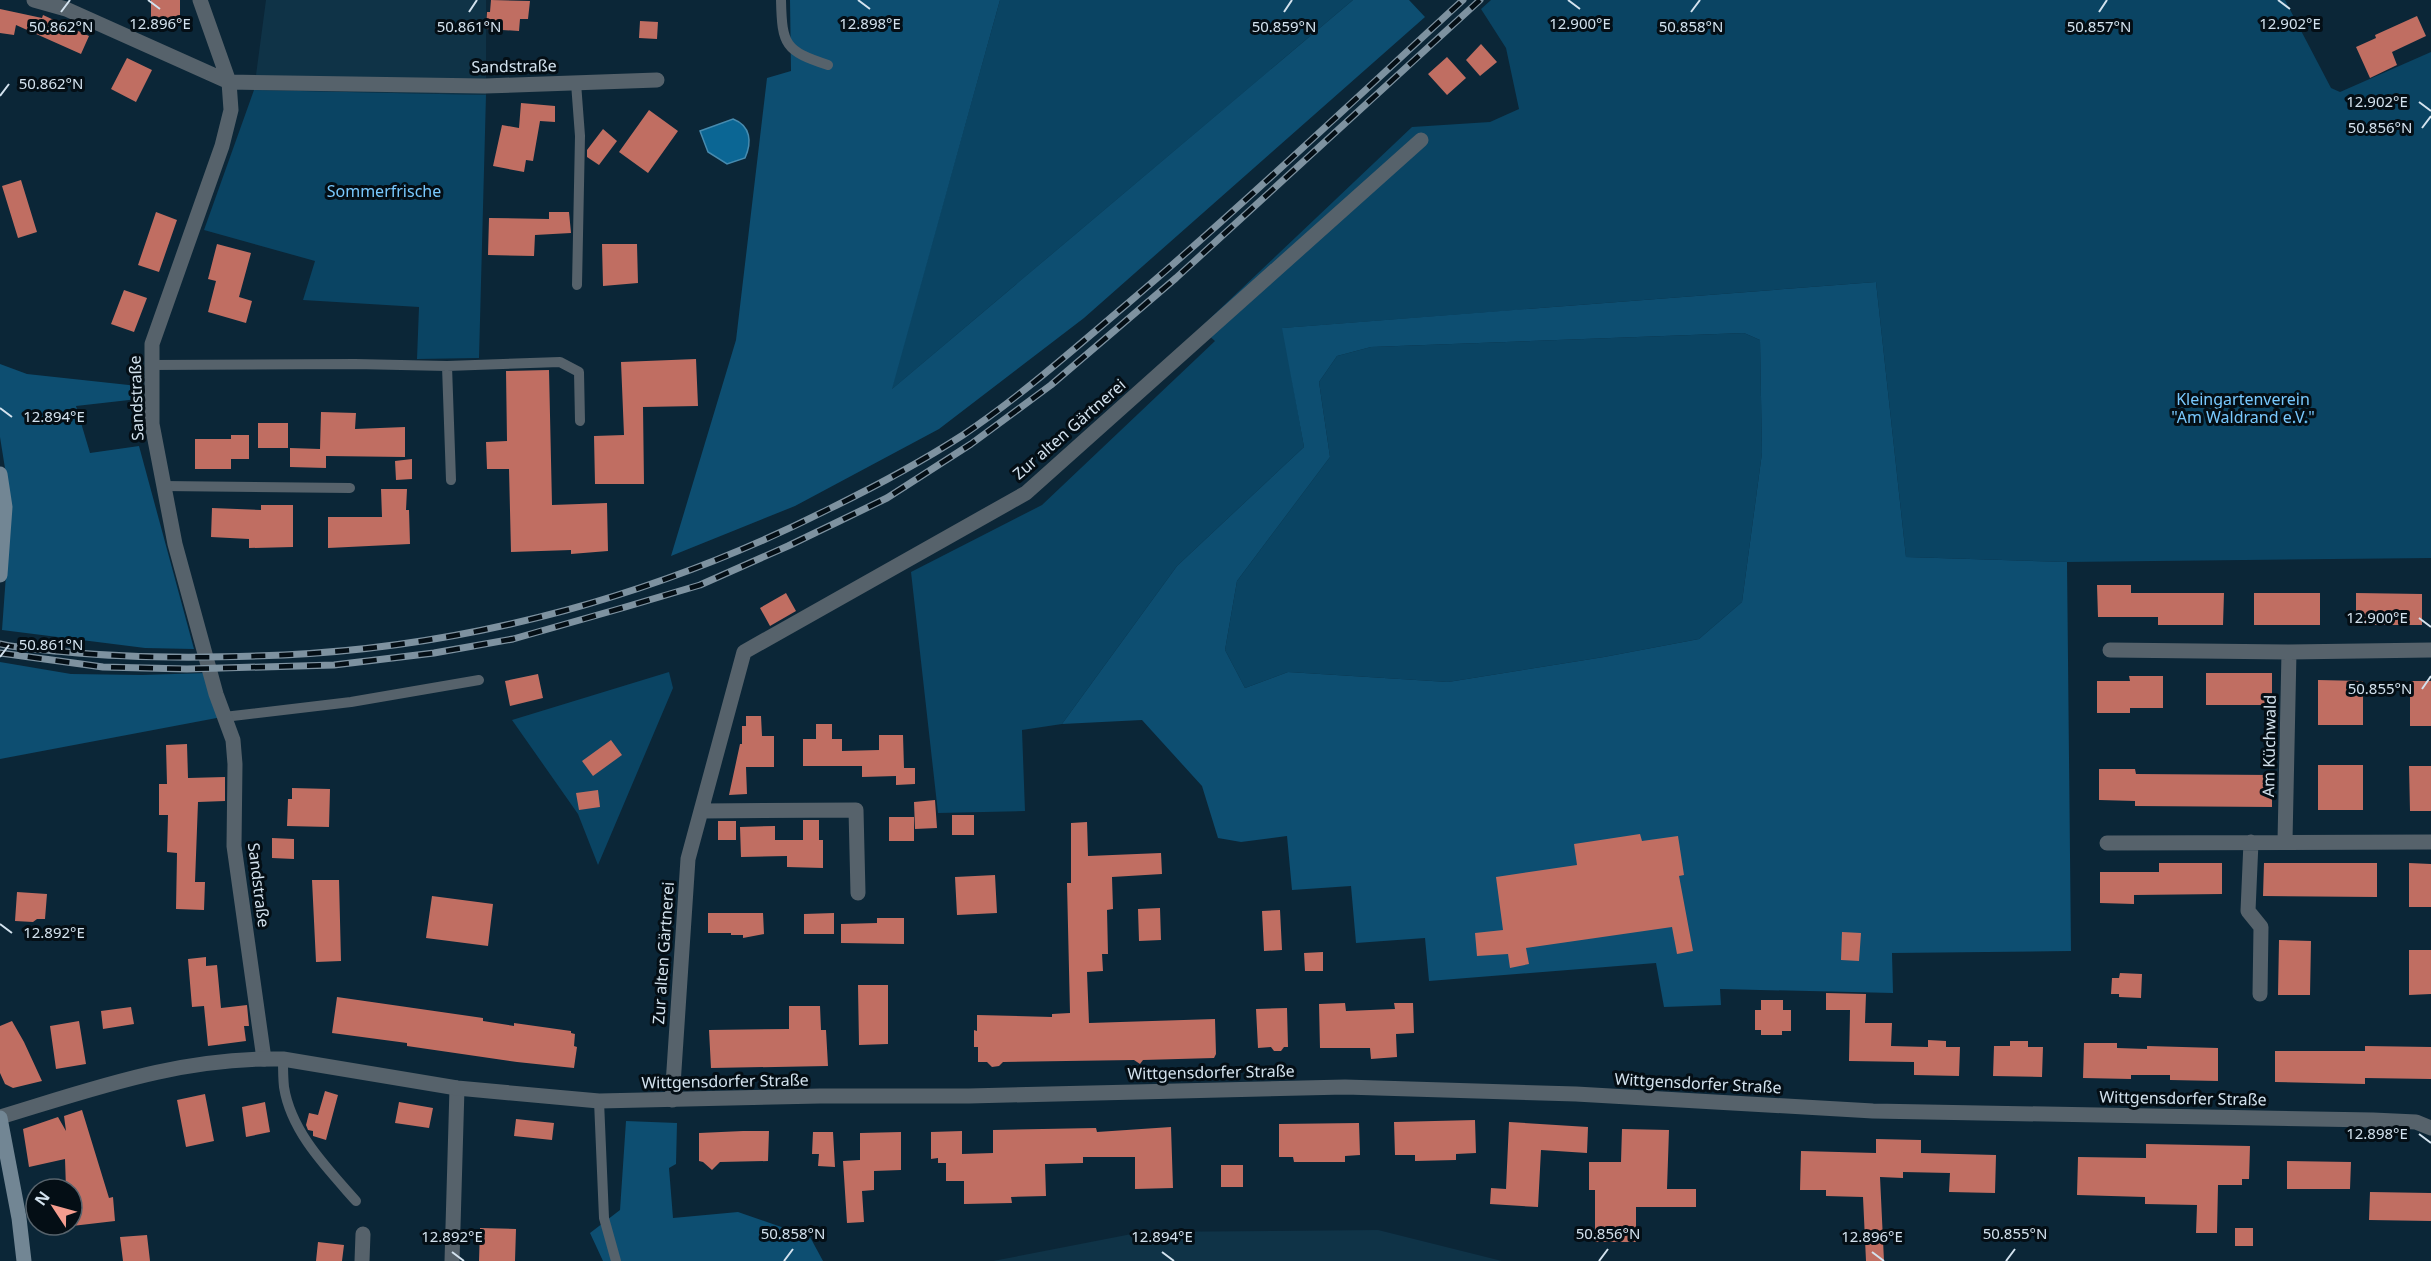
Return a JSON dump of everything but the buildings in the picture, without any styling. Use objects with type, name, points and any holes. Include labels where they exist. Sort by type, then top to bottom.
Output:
[{"type":"main road","points":[[0,474],[5,507],[0,575]]},
{"type":"main road","points":[[0,1117],[19,1218],[24,1261]]},
{"type":"street","name":"Sandstraße","points":[[200,0],[228,82],[231,110],[222,146],[152,344],[150,365],[152,424],[175,544],[224,717],[233,740],[234,846],[264,1059]]},
{"type":"street","name":"Sandstraße","points":[[40,1],[66,9],[228,82],[485,86],[657,80]]},
{"type":"street","name":"Zur alten Gärtnerei","points":[[672,1100],[688,859],[744,652],[1026,493],[1421,140]]},
{"type":"street","points":[[2110,650],[2289,652],[2431,650]]},
{"type":"street","name":"Am Küchwald","points":[[2285,841],[2289,652]]},
{"type":"street","points":[[702,811],[856,810],[858,893]]},
{"type":"street","points":[[2251,842],[2248,911],[2261,927],[2260,994]]},
{"type":"street","points":[[2107,843],[2431,842]]},
{"type":"street","name":"Wittgensdorfer Straße","points":[[0,1117],[141,1074],[204,1062],[283,1059],[457,1088],[598,1101],[969,1096],[1345,1087],[1576,1094],[1873,1111],[2373,1120],[2416,1122],[2431,1128]]},
{"type":"street","points":[[452,1261],[457,1088]]},
{"type":"street","points":[[362,1261],[363,1234]]},
{"type":"lane","points":[[781,0],[782,30],[788,44],[798,55],[828,65]]},
{"type":"lane","points":[[576,82],[580,136],[577,285]]},
{"type":"lane","points":[[150,365],[447,366],[560,362],[579,372],[580,421]]},
{"type":"lane","points":[[447,366],[451,480]]},
{"type":"lane","points":[[163,486],[350,488]]},
{"type":"lane","points":[[224,717],[351,702],[479,680]]},
{"type":"lane","points":[[283,1059],[284,1089],[296,1124],[323,1164],[356,1201]]},
{"type":"lane","points":[[598,1101],[604,1218],[616,1261]]},
{"type":"shaded area","points":[[266,0],[486,0],[486,95],[254,90]]},
{"type":"shaded area","points":[[790,0],[1000,0],[892,389],[1353,0],[1409,0],[1425,17],[1084,318],[939,429],[795,506],[671,556],[736,340],[767,78],[791,71]]},
{"type":"shaded area","points":[[733,119],[747,130],[749,146],[745,158],[727,164],[708,152],[700,131]]},
{"type":"shaded area","points":[[1876,282],[1906,557],[2067,562],[2071,951],[1892,953],[1893,993],[1720,989],[1721,1005],[1664,1007],[1656,963],[1429,981],[1425,938],[1356,943],[1351,886],[1292,890],[1287,836],[1241,842],[1218,838],[1202,786],[1142,720],[1062,724],[1177,566],[1304,447],[1282,328]],"holes":[[[1744,333],[1760,340],[1762,453],[1742,602],[1699,639],[1448,682],[1288,672],[1245,688],[1225,650],[1237,581],[1330,457],[1319,382],[1337,356],[1371,347]]]},
{"type":"shaded area","points":[[0,364],[27,374],[138,386],[138,399],[76,406],[90,453],[139,446],[194,649],[145,648],[2,630],[11,506],[0,437]]},
{"type":"shaded area","points":[[0,662],[71,674],[207,673],[222,717],[0,759]]},
{"type":"shaded area","points":[[626,1121],[677,1123],[676,1164],[669,1168],[673,1218],[738,1212],[810,1237],[823,1261],[603,1261],[590,1233],[620,1210]]},
{"type":"shaded area","points":[[1378,1230],[1502,1261],[993,1261],[1142,1232]]},
{"type":"green space","points":[[1000,0],[1353,0],[891,390]]},
{"type":"green space","name":"Kleingartenverein \"Am Waldrand e.V.\"","points":[[1491,0],[2285,0],[2331,88],[2340,92],[2431,52],[2431,558],[2067,562],[1906,557],[1876,282],[1283,328],[1304,447],[1177,566],[1062,724],[1022,730],[1025,811],[938,813],[911,572],[1042,505],[1215,341],[1200,328],[1412,127],[1490,122],[1519,109],[1506,48],[1481,9]]},
{"type":"green space","name":"Sommerfrische","points":[[254,90],[486,95],[479,358],[417,359],[419,307],[303,300],[315,261],[204,230]]},
{"type":"green space","points":[[1744,333],[1760,340],[1762,453],[1742,602],[1699,639],[1448,682],[1288,672],[1245,688],[1225,650],[1237,581],[1330,457],[1319,382],[1337,356],[1371,347]]},
{"type":"green space","points":[[669,672],[673,688],[598,865],[578,814],[512,720]]},
{"type":"railway","points":[[0,644],[33,649],[148,657],[284,655],[355,650],[496,627],[565,610],[634,590],[767,539],[848,500],[915,464],[963,435],[1006,404],[1067,355],[1212,230],[1463,0]]},
{"type":"railway","points":[[0,653],[103,667],[187,669],[334,665],[434,653],[513,639],[700,585],[887,498],[971,444],[1051,385],[1176,278],[1480,0]]}]
